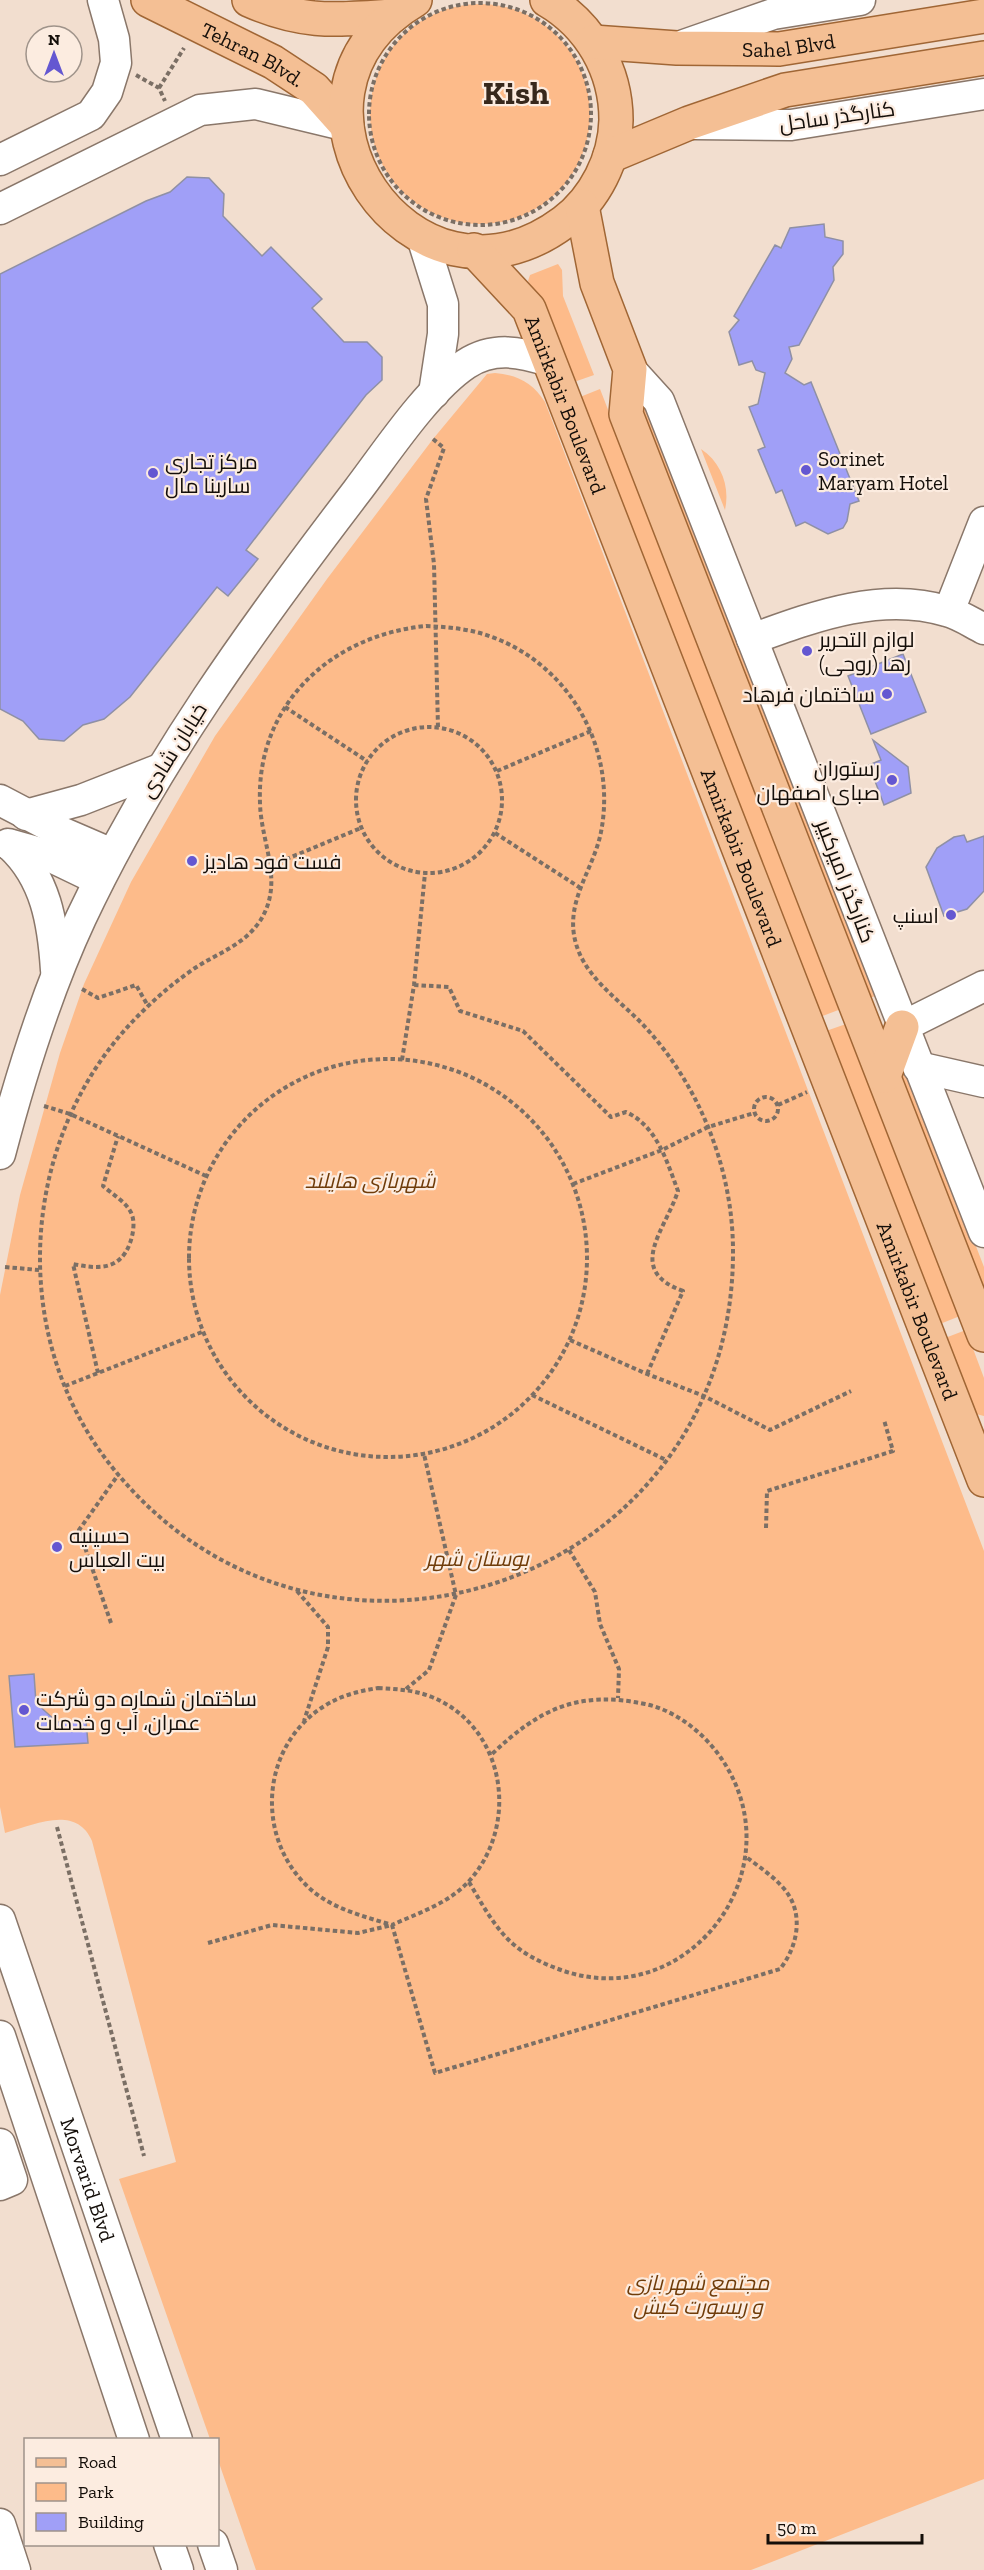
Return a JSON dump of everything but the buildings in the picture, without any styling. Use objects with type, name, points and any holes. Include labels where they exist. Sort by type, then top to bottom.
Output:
[{"type":"main road","name":"Tehran Blvd.","points":[[148,0],[273,62],[314,88],[347,126]]},
{"type":"main road","points":[[249,0],[278,13],[326,21],[404,8]]},
{"type":"main road","points":[[547,0],[570,16],[593,42],[608,72],[616,106],[615,131],[610,156],[599,182],[577,190]]},
{"type":"main road","points":[[404,8],[369,42],[357,66],[349,91],[347,126],[354,160],[370,191],[393,217],[422,237],[439,243],[474,250],[508,248],[541,237],[570,218],[577,190]]},
{"type":"main road","name":"Sahel Blvd","points":[[593,42],[676,48],[778,49],[984,16]]},
{"type":"main road","name":"Sahel Blvd","points":[[610,156],[689,123],[785,90],[984,58]]},
{"type":"main road","points":[[577,190],[597,284],[630,369],[626,414],[984,1335]]},
{"type":"main road","name":"Amirkabir Boulevard","points":[[474,250],[529,309],[978,1446],[984,1480]]},
{"type":"main road","points":[[884,1076],[902,1027]]},
{"type":"street","points":[[0,160],[92,115],[107,92],[116,63],[114,39],[103,0]]},
{"type":"street","points":[[676,48],[773,14],[857,0]]},
{"type":"street","name":"کنارگذر ساحل","points":[[689,123],[791,125],[984,94]]},
{"type":"street","points":[[0,209],[200,110],[256,104],[347,126]]},
{"type":"street","name":"خیابان شادی","points":[[422,237],[443,304],[443,334],[434,393]]},
{"type":"street","name":"خیابان شادی","points":[[0,1154],[32,1044],[55,979],[106,867],[160,769],[222,673],[303,561],[434,393],[466,364],[495,351],[519,352],[549,361]]},
{"type":"street","name":"کنارگذر امیرکبیر","points":[[630,369],[659,401],[902,1027],[982,1219]]},
{"type":"street","points":[[949,611],[984,522]]},
{"type":"street","points":[[752,639],[854,608],[891,603],[927,606],[949,611],[984,629]]},
{"type":"street","points":[[26,815],[89,797],[160,769]]},
{"type":"street","points":[[0,800],[26,815],[54,844]]},
{"type":"street","points":[[5,842],[54,844],[106,867]]},
{"type":"street","points":[[5,842],[26,860],[45,900],[52,925],[55,979]]},
{"type":"street","points":[[902,1027],[984,986]]},
{"type":"street","points":[[918,1067],[984,1082]]},
{"type":"street","name":"Morvarid Blvd","points":[[0,1920],[177,2438]]},
{"type":"street","name":"Morvarid Blvd","points":[[0,2036],[134,2438]]},
{"type":"street","points":[[0,2144],[12,2180],[0,2185]]},
{"type":"street","points":[[55,2198],[66,2205],[80,2204],[88,2193],[87,2179]]},
{"type":"street","points":[[0,2524],[15,2570]]},
{"type":"street","points":[[170,2546],[178,2570]]},
{"type":"street","points":[[214,2546],[222,2570]]},
{"type":"path","points":[[458,5],[502,5],[542,21],[572,52],[589,92],[589,135],[577,190],[502,222],[459,222],[419,206],[396,187],[388,176],[371,136],[371,93],[387,52],[418,22],[458,5]]},
{"type":"path","points":[[116,63],[159,87],[175,123]]},
{"type":"path","points":[[433,439],[444,448],[426,499],[434,564],[438,728]]},
{"type":"path","points":[[436,626],[488,635],[525,653],[542,665],[571,695],[591,731],[602,769],[604,808],[597,847],[579,887],[573,914],[580,955],[595,979],[628,1009],[670,1058],[694,1097],[708,1127],[724,1178],[733,1246],[732,1285],[726,1324],[704,1396],[666,1460],[633,1499],[602,1527],[569,1550],[533,1569],[495,1584],[456,1595],[376,1602],[336,1598],[297,1590],[231,1565],[188,1540],[156,1516],[118,1475],[82,1422],[65,1386],[52,1349],[43,1310],[39,1270],[40,1230],[46,1190],[56,1151],[70,1114],[88,1079],[111,1046],[148,1006],[199,966],[250,935],[267,909],[273,880],[272,865],[262,828],[260,787],[267,745],[285,707],[311,674],[345,649],[384,632],[436,626]]},
{"type":"path","points":[[285,707],[367,761]]},
{"type":"path","points":[[438,728],[466,737],[479,746],[497,771],[501,783],[502,808],[495,832],[486,847],[458,867],[424,873],[408,870],[385,858],[375,849],[361,828],[356,794],[367,761],[390,738],[405,731],[438,728]]},
{"type":"path","points":[[497,771],[591,731]]},
{"type":"path","points":[[272,865],[361,828]]},
{"type":"path","points":[[495,832],[579,887]]},
{"type":"path","points":[[402,1060],[414,985],[424,873]]},
{"type":"path","points":[[82,989],[98,998],[136,985],[148,1006]]},
{"type":"path","points":[[414,985],[449,987],[460,1011],[524,1031],[611,1117],[626,1112],[642,1119],[662,1150],[678,1191],[652,1249],[653,1268],[664,1284],[683,1291],[647,1374]]},
{"type":"path","points":[[402,1060],[460,1073],[507,1100],[546,1138],[573,1184],[584,1227],[587,1263],[585,1289],[570,1340],[559,1361],[532,1395],[491,1428],[447,1448],[424,1454],[396,1457],[342,1452],[291,1432],[268,1417],[241,1393],[214,1356],[202,1332],[195,1310],[188,1265],[192,1219],[206,1176],[218,1154],[243,1122],[267,1100],[310,1076],[353,1062],[402,1060]]},
{"type":"path","points":[[762,1097],[770,1097],[778,1105],[778,1113],[769,1121],[761,1120],[754,1113],[756,1102],[762,1097]]},
{"type":"path","points":[[44,1106],[70,1114],[206,1176]]},
{"type":"path","points":[[573,1184],[662,1150],[708,1127],[754,1113]]},
{"type":"path","points":[[98,1373],[73,1264],[100,1268],[109,1266],[122,1259],[132,1238],[132,1215],[125,1205],[103,1186],[118,1136]]},
{"type":"path","points":[[5,1267],[39,1270]]},
{"type":"path","points":[[65,1386],[202,1332]]},
{"type":"path","points":[[570,1340],[704,1396],[770,1430],[851,1390]]},
{"type":"path","points":[[532,1395],[666,1460]]},
{"type":"path","points":[[766,1528],[766,1491],[893,1451],[884,1420]]},
{"type":"path","points":[[406,1689],[429,1670],[456,1595],[424,1454]]},
{"type":"path","points":[[111,1623],[80,1530],[118,1475]]},
{"type":"path","points":[[569,1550],[595,1592],[600,1624],[619,1669],[618,1698]]},
{"type":"path","points":[[297,1590],[328,1627],[328,1647],[304,1722]]},
{"type":"path","points":[[208,1943],[272,1924],[358,1933],[392,1925],[447,1899],[469,1882],[488,1854],[499,1822],[501,1799],[498,1776],[491,1755],[476,1731],[457,1712],[433,1697],[406,1689],[378,1688],[351,1693],[326,1705],[304,1722],[287,1744],[275,1769],[271,1796],[272,1815],[281,1851],[296,1874],[316,1893],[340,1907],[392,1925]]},
{"type":"path","points":[[469,1882],[490,1918],[514,1945],[543,1964],[577,1976],[612,1979],[647,1973],[679,1958],[707,1937],[729,1909],[742,1876],[747,1841],[744,1806],[731,1773],[711,1744],[685,1721],[653,1706],[618,1698],[583,1700],[549,1710],[519,1728],[491,1755]]},
{"type":"path","points":[[57,1827],[144,2156]]},
{"type":"path","points":[[392,1925],[435,2073],[780,1969],[792,1954],[796,1931],[795,1914],[788,1894],[745,1856]]},
{"type":"green space","points":[[469,4],[491,4],[522,12],[541,22],[558,36],[572,53],[582,72],[588,92],[590,114],[588,136],[582,156],[572,175],[558,192],[541,206],[512,220],[491,224],[469,224],[448,220],[428,211],[410,199],[395,184],[374,146],[370,125],[370,103],[374,82],[383,62],[395,44],[410,29],[448,8]]},
{"type":"green space","points":[[558,264],[562,270],[563,296],[594,375],[574,382],[543,303],[528,281],[530,275]]},
{"type":"green space","name":"بوستان شهر","points":[[495,373],[518,378],[530,385],[545,402],[984,1551],[984,2479],[751,2570],[256,2570],[219,2463],[219,2438],[210,2438],[119,2179],[176,2162],[92,1841],[85,1830],[76,1823],[65,1820],[41,1822],[5,1833],[0,1807],[0,1295],[20,1195],[60,1053],[84,984],[131,882],[215,736],[327,579],[433,439],[487,374]]},
{"type":"green space","points":[[600,389],[841,1009],[820,1017],[580,397]]},
{"type":"green space","points":[[650,406],[878,995],[870,998],[641,410]]},
{"type":"green space","points":[[701,449],[714,461],[723,476],[726,493],[725,510]]},
{"type":"green space","points":[[846,1024],[960,1316],[940,1324],[826,1031]]},
{"type":"green space","points":[[902,1055],[984,1267],[984,1293],[897,1068]]},
{"type":"green space","points":[[966,1330],[984,1378],[984,1416],[976,1414],[973,1410],[945,1338]]},
{"type":"place","name":"Sorinet Maryam Hotel","points":[[806,470]]},
{"type":"place","name":"مرکز تجاری سارینا مال","points":[[153,473]]},
{"type":"place","name":"لوازم التحریر رها (روحی)","points":[[807,651]]},
{"type":"place","name":"ساختمان فرهاد","points":[[887,694]]},
{"type":"place","name":"رستوران صبای اصفهان","points":[[892,780]]},
{"type":"place","name":"فست فود هادیز","points":[[192,861]]},
{"type":"place","name":"اسنپ","points":[[951,915]]},
{"type":"place","name":"حسینیه بیت العباس","points":[[57,1547]]},
{"type":"place","name":"ساختمان شماره دو شرکت عمران، آب و خدمات","points":[[24,1710]]},
{"type":"district","name":"Kish","points":[[516,92]]},
{"type":"park label","name":"شهربازی هایلند","points":[[370,1180]]},
{"type":"park label","name":"مجتمع شهر بازی و ریسورت کیش","points":[[698,2294]]}]
